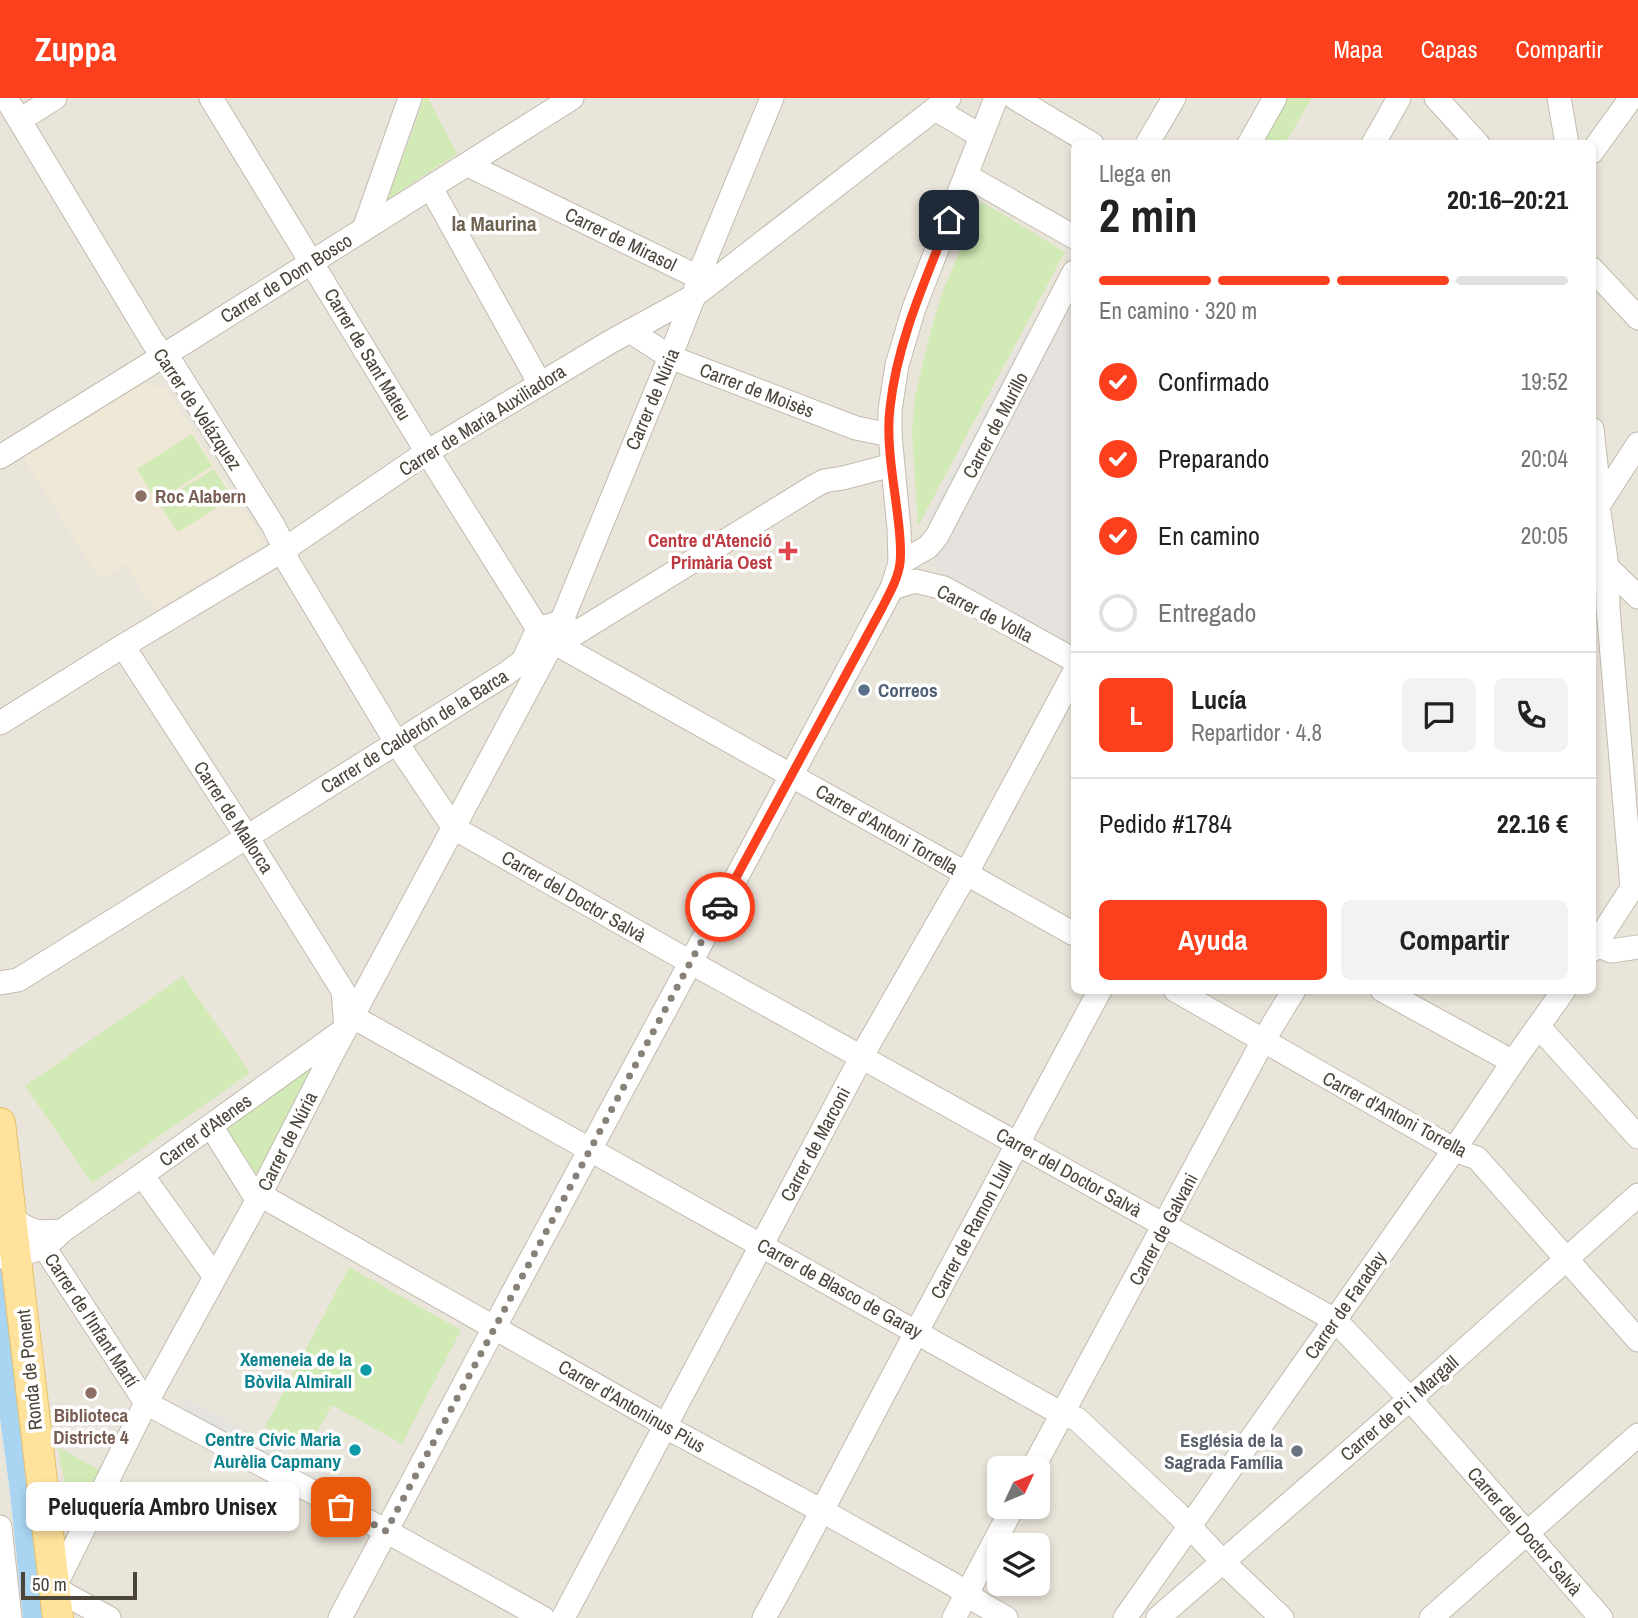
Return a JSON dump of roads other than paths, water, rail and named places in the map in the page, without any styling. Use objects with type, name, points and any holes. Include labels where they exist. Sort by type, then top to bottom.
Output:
[{"type":"main road","name":"Ronda de Ponent","points":[[0,1123],[58,1618]]},
{"type":"street","name":"Carrer de Velázquez","points":[[6,98],[146,330],[163,356],[173,365],[273,525],[285,549],[288,562],[396,742],[454,828]]},
{"type":"street","points":[[20,120],[55,98]]},
{"type":"street","name":"Carrer de Sant Mateu","points":[[211,98],[427,452],[550,631]]},
{"type":"street","points":[[364,229],[410,98]]},
{"type":"street","name":"Carrer de Dom Bosco","points":[[0,457],[572,98]]},
{"type":"street","name":"Carrer de Núria","points":[[54,1588],[146,1403],[523,697],[670,357],[772,98]]},
{"type":"street","points":[[340,1618],[887,598],[900,563],[900,529],[890,435],[890,410],[897,365],[914,308],[996,98]]},
{"type":"street","points":[[1015,98],[1085,140]]},
{"type":"street","points":[[1149,140],[1174,98]]},
{"type":"street","points":[[1251,140],[1275,98]]},
{"type":"street","points":[[1375,140],[1399,98]]},
{"type":"street","points":[[1436,98],[1474,140]]},
{"type":"street","points":[[1559,98],[1566,140]]},
{"type":"street","points":[[1596,146],[1631,98]]},
{"type":"street","points":[[942,103],[981,136]]},
{"type":"street","name":"Carrer de Maria Auxiliadora","points":[[0,723],[122,646],[285,549],[427,452],[630,331],[696,286],[942,103]]},
{"type":"street","name":"Carrer de Mirasol","points":[[468,165],[696,286]]},
{"type":"street","points":[[967,176],[1071,235]]},
{"type":"street","points":[[431,188],[540,384]]},
{"type":"street","name":"Carrer de Murillo","points":[[900,563],[928,547],[937,536],[1071,278]]},
{"type":"street","points":[[1597,284],[1638,318]]},
{"type":"street","name":"Carrer de Moisès","points":[[630,331],[670,357],[856,428],[890,435]]},
{"type":"street","points":[[1596,508],[1638,444]]},
{"type":"street","points":[[550,631],[576,633],[813,486],[892,465]]},
{"type":"street","points":[[1596,466],[1596,501]]},
{"type":"street","points":[[1596,520],[1608,608],[1635,876],[1632,888],[1596,943]]},
{"type":"street","points":[[1600,560],[1638,597]]},
{"type":"street","name":"Carrer de Volta","points":[[887,598],[915,581],[944,588],[1071,658]]},
{"type":"street","name":"Carrer de Calderón de la Barca","points":[[0,983],[18,980],[506,673],[523,661],[550,631]]},
{"type":"street","name":"Carrer d'Antoni Torrella","points":[[550,631],[790,775],[1071,932]]},
{"type":"street","name":"Carrer de Mallorca","points":[[122,646],[247,837],[342,991],[349,1023]]},
{"type":"street","points":[[506,673],[523,697]]},
{"type":"street","name":"Carrer de Marconi","points":[[562,1618],[862,1057],[966,874],[1071,679]]},
{"type":"street","name":"Carrer del Doctor Salvà","points":[[454,828],[1335,1320],[1410,1399],[1601,1618]]},
{"type":"street","points":[[1596,947],[1611,951],[1636,949]]},
{"type":"street","points":[[342,991],[352,993],[367,990]]},
{"type":"street","name":"Carrer de Ramon Llull","points":[[764,1618],[1098,994]]},
{"type":"street","name":"Carrer d'Antoni Torrella","points":[[1182,994],[1454,1150],[1477,1158],[1638,1340]]},
{"type":"street","name":"Carrer de Galvani","points":[[1039,1456],[1263,1041],[1292,994]]},
{"type":"street","points":[[1389,994],[1513,1062]]},
{"type":"street","name":"Carrer de Faraday","points":[[1125,1618],[1561,994]]},
{"type":"street","name":"Carrer de Blasco de Garay","points":[[349,1023],[362,1022],[917,1330],[1062,1414],[1077,1419],[1282,1618]]},
{"type":"street","name":"Carrer d'Atenes","points":[[16,1253],[53,1241],[62,1231],[211,1126],[349,1023]]},
{"type":"street","points":[[1539,1027],[1638,1137]]},
{"type":"street","points":[[211,1126],[257,1199]]},
{"type":"street","points":[[142,1175],[215,1277]]},
{"type":"street","name":"Carrer de Pi i Margall","points":[[1158,1618],[1410,1399],[1638,1195]]},
{"type":"street","name":"Carrer d'Antoninus Pius","points":[[257,1199],[270,1200],[664,1426],[954,1585],[980,1604],[1006,1618]]},
{"type":"street","points":[[11,1217],[30,1231],[62,1231]]},
{"type":"street","name":"Carrer de l'Infant Martí","points":[[16,1253],[146,1403],[543,1618]]},
{"type":"street","points":[[1431,1618],[1638,1435]]},
{"type":"street","points":[[954,1618],[1007,1519]]},
{"type":"street","points":[[0,1527],[10,1618]]},
{"type":"street","points":[[54,1588],[109,1618]]},
{"type":"water","points":[[0,1244],[44,1618],[23,1618],[0,1418]]},
{"type":"place","name":"Roc Alabern","points":[[141,496]]},
{"type":"place","name":"Centre d'Atenció Primària Oest","points":[[788,551]]},
{"type":"place","name":"Correos","points":[[864,690]]},
{"type":"place","name":"Xemeneia de la Bòvila Almirall","points":[[366,1370]]},
{"type":"place","name":"Biblioteca Districte 4","points":[[91,1393]]},
{"type":"place","name":"Centre Cívic Maria Aurèlia Capmany","points":[[355,1450]]},
{"type":"place","name":"Església de la Sagrada Família","points":[[1297,1451]]},
{"type":"place","name":"Peluquería Ambro Unisex","points":[[341,1507]]},
{"type":"district","name":"la Maurina","points":[[494,224]]}]
